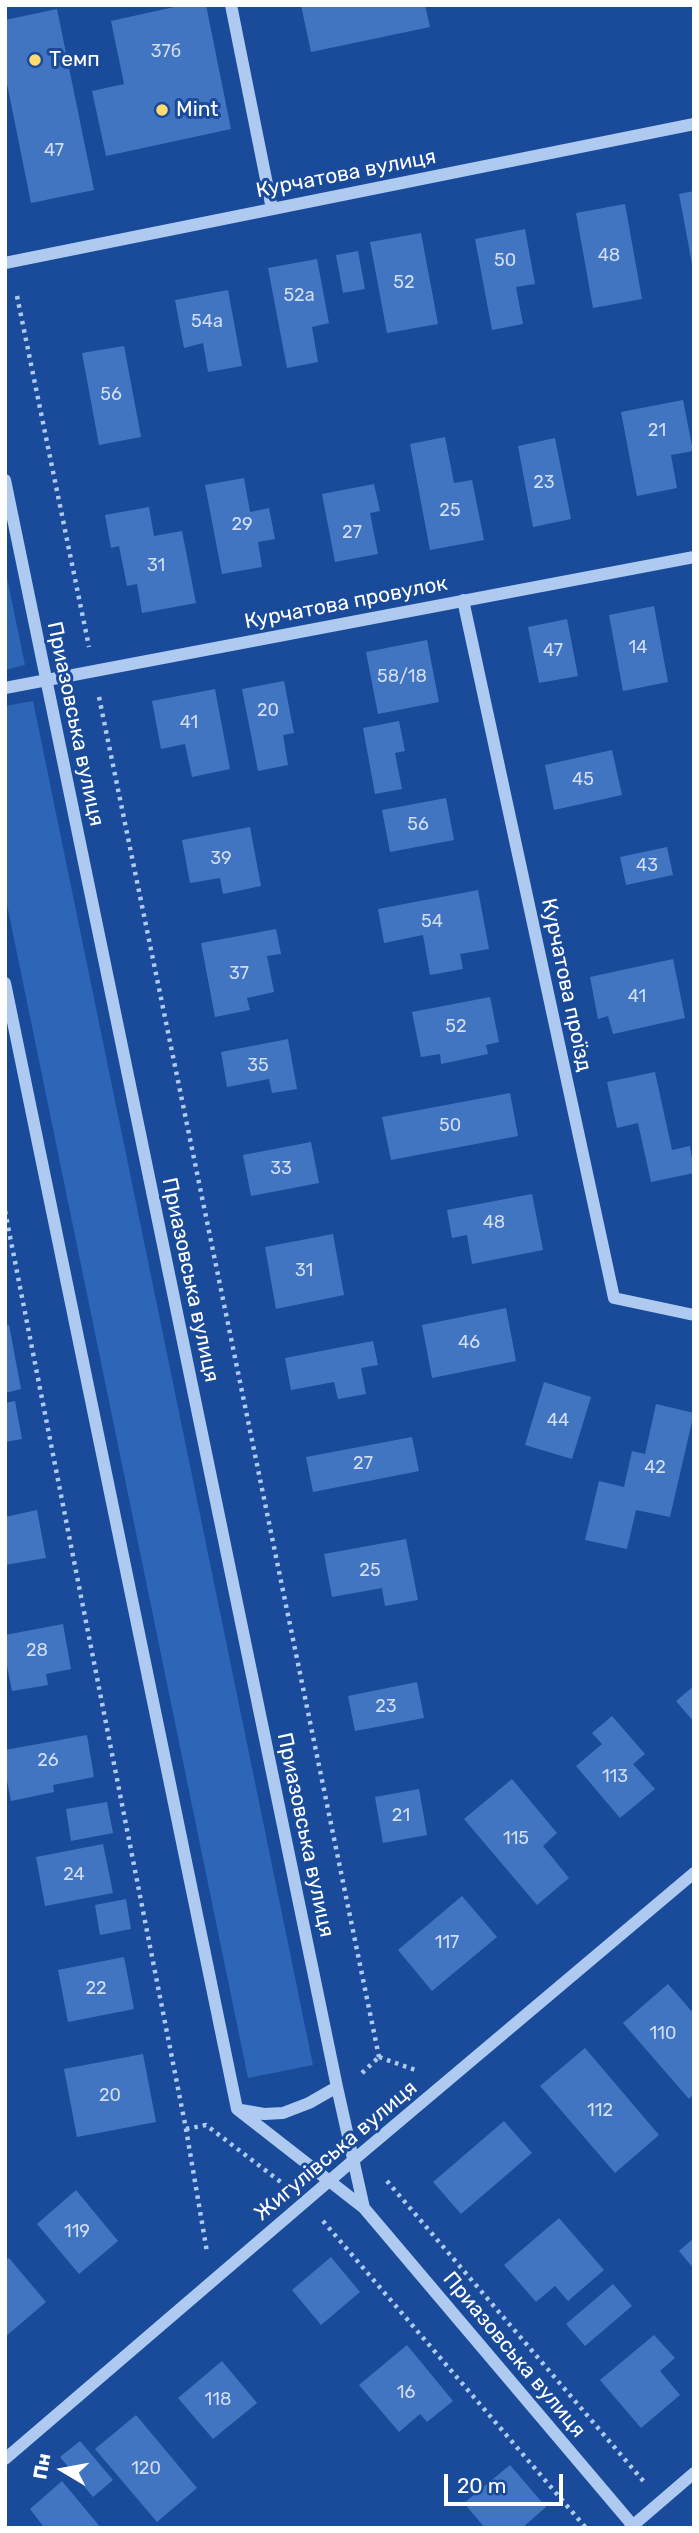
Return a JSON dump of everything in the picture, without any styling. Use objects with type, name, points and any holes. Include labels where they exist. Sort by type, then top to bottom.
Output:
[{"type":"street","points":[[231,5],[272,209]]},
{"type":"street","name":"Курчатова вулиця","points":[[5,263],[694,124]]},
{"type":"street","name":"Приазовська вулиця","points":[[5,480],[337,2087],[358,2156],[364,2208]]},
{"type":"street","name":"Курчатова провулок","points":[[5,688],[694,557]]},
{"type":"street","name":"Курчатова проїзд","points":[[463,600],[614,1298],[694,1315]]},
{"type":"street","points":[[5,983],[237,2109],[264,2114],[283,2113],[309,2103],[337,2087]]},
{"type":"street","name":"Жигулівська вулиця","points":[[5,2459],[358,2156],[694,1873]]},
{"type":"street","name":"Приазовська вулиця","points":[[237,2109],[364,2208],[633,2527]]},
{"type":"street","points":[[633,2527],[694,2473]]},
{"type":"path","points":[[18,296],[379,2057]]},
{"type":"path","points":[[5,1211],[186,2129],[212,2282]]},
{"type":"path","points":[[362,2071],[379,2057]]},
{"type":"path","points":[[379,2057],[448,2081]]},
{"type":"path","points":[[186,2129],[206,2125],[306,2201],[586,2528]]},
{"type":"path","points":[[358,2156],[661,2501]]},
{"type":"shaded area","points":[[5,568],[25,665],[5,670]]},
{"type":"shaded area","points":[[33,701],[313,2065],[248,2078],[5,895],[5,706]]},
{"type":"building","points":[[183,5],[206,5],[231,129],[106,156],[92,91],[124,84],[111,21]]},
{"type":"building","points":[[301,5],[425,5],[430,27],[311,52]]},
{"type":"building","points":[[57,9],[94,190],[31,203],[5,74],[5,20]]},
{"type":"building","points":[[694,191],[694,264],[692,264],[679,194]]},
{"type":"building","points":[[625,204],[642,299],[593,308],[576,213]]},
{"type":"building","points":[[525,229],[535,284],[516,287],[523,324],[492,330],[475,239]]},
{"type":"building","points":[[421,233],[438,324],[387,333],[370,242]]},
{"type":"building","points":[[358,251],[365,289],[343,293],[336,255]]},
{"type":"building","points":[[317,259],[329,323],[312,327],[318,362],[287,368],[268,268]]},
{"type":"building","points":[[228,290],[242,366],[208,372],[203,343],[184,348],[175,300]]},
{"type":"building","points":[[124,346],[141,437],[99,445],[82,353]]},
{"type":"building","points":[[683,400],[693,451],[671,455],[677,488],[637,496],[621,412]]},
{"type":"building","points":[[445,437],[454,483],[472,480],[484,540],[430,550],[410,444]]},
{"type":"building","points":[[555,438],[571,519],[533,527],[518,446]]},
{"type":"building","points":[[244,478],[250,512],[269,508],[275,539],[258,542],[262,567],[222,574],[205,485]]},
{"type":"building","points":[[374,484],[380,511],[370,513],[378,554],[335,562],[322,494]]},
{"type":"building","points":[[149,507],[154,536],[182,531],[196,603],[142,613],[137,584],[127,586],[119,546],[111,548],[105,515]]},
{"type":"building","points":[[654,606],[668,682],[623,691],[609,615]]},
{"type":"building","points":[[567,619],[578,676],[539,683],[528,627]]},
{"type":"building","points":[[427,640],[439,702],[378,714],[366,652]]},
{"type":"building","points":[[284,681],[294,733],[283,735],[288,765],[258,771],[242,689]]},
{"type":"building","points":[[215,689],[230,769],[192,777],[185,744],[161,749],[152,701]]},
{"type":"building","points":[[399,721],[405,751],[395,753],[402,789],[375,794],[363,728]]},
{"type":"building","points":[[612,750],[622,795],[554,810],[545,765]]},
{"type":"building","points":[[446,798],[454,840],[390,852],[382,810]]},
{"type":"building","points":[[250,827],[261,886],[223,894],[220,878],[190,883],[182,840]]},
{"type":"building","points":[[667,847],[673,875],[626,885],[620,857]]},
{"type":"building","points":[[478,890],[489,949],[460,954],[463,969],[430,975],[423,935],[384,943],[378,909]]},
{"type":"building","points":[[276,929],[281,954],[267,956],[274,992],[247,998],[250,1010],[215,1017],[201,943]]},
{"type":"building","points":[[673,959],[685,1018],[613,1034],[608,1016],[598,1019],[590,977]]},
{"type":"building","points":[[490,997],[499,1042],[486,1045],[488,1054],[441,1064],[440,1054],[421,1057],[412,1012]]},
{"type":"building","points":[[288,1039],[297,1089],[272,1093],[269,1079],[227,1087],[221,1052]]},
{"type":"building","points":[[655,1072],[672,1150],[690,1146],[694,1173],[651,1182],[638,1123],[617,1128],[607,1082]]},
{"type":"building","points":[[510,1093],[518,1136],[391,1160],[382,1117]]},
{"type":"building","points":[[311,1142],[319,1183],[251,1196],[243,1155]]},
{"type":"building","points":[[532,1194],[543,1250],[472,1264],[467,1235],[452,1238],[447,1210]]},
{"type":"building","points":[[333,1234],[344,1295],[276,1309],[265,1247]]},
{"type":"building","points":[[506,1308],[516,1361],[432,1378],[422,1325]]},
{"type":"building","points":[[5,1325],[9,1325],[21,1389],[5,1393]]},
{"type":"building","points":[[373,1341],[378,1365],[361,1368],[366,1394],[338,1399],[334,1382],[291,1390],[285,1358]]},
{"type":"building","points":[[544,1382],[591,1397],[572,1459],[525,1445]]},
{"type":"building","points":[[15,1401],[22,1439],[5,1442],[5,1403]]},
{"type":"building","points":[[656,1404],[694,1413],[670,1517],[636,1510],[627,1549],[585,1540],[599,1481],[624,1487],[632,1451],[645,1454]]},
{"type":"building","points":[[412,1437],[419,1471],[313,1492],[306,1457]]},
{"type":"building","points":[[37,1510],[46,1558],[5,1565],[5,1517]]},
{"type":"building","points":[[406,1539],[418,1600],[385,1606],[382,1588],[332,1597],[324,1554]]},
{"type":"building","points":[[63,1624],[71,1669],[46,1674],[48,1685],[12,1691],[5,1666],[5,1635]]},
{"type":"building","points":[[417,1682],[424,1718],[355,1731],[348,1696]]},
{"type":"building","points":[[694,1686],[694,1722],[676,1701]]},
{"type":"building","points":[[612,1716],[645,1754],[633,1764],[655,1789],[620,1818],[576,1766],[602,1744],[592,1733]]},
{"type":"building","points":[[87,1735],[94,1777],[53,1785],[54,1792],[11,1801],[5,1771],[5,1750]]},
{"type":"building","points":[[512,1779],[557,1833],[543,1846],[569,1878],[537,1905],[464,1819]]},
{"type":"building","points":[[419,1789],[427,1835],[383,1843],[375,1797]]},
{"type":"building","points":[[107,1802],[113,1833],[71,1841],[66,1809]]},
{"type":"building","points":[[103,1844],[113,1893],[45,1906],[36,1857]]},
{"type":"building","points":[[462,1896],[497,1937],[432,1991],[398,1950]]},
{"type":"building","points":[[126,1899],[131,1929],[100,1935],[95,1905]]},
{"type":"building","points":[[124,1957],[134,2009],[68,2022],[58,1970]]},
{"type":"building","points":[[668,1984],[694,2014],[694,2094],[689,2099],[623,2023]]},
{"type":"building","points":[[585,2048],[659,2135],[615,2173],[540,2086]]},
{"type":"building","points":[[143,2054],[156,2122],[77,2137],[64,2069]]},
{"type":"building","points":[[504,2121],[532,2153],[461,2214],[433,2182]]},
{"type":"building","points":[[76,2190],[118,2241],[79,2274],[37,2224]]},
{"type":"building","points":[[559,2218],[604,2270],[568,2301],[555,2286],[536,2302],[504,2265]]},
{"type":"building","points":[[694,2238],[694,2269],[679,2251]]},
{"type":"building","points":[[331,2257],[360,2292],[321,2325],[292,2290]]},
{"type":"building","points":[[9,2258],[46,2302],[5,2337],[5,2261]]},
{"type":"building","points":[[613,2284],[632,2306],[585,2346],[566,2324]]},
{"type":"building","points":[[654,2335],[675,2358],[660,2371],[680,2395],[641,2428],[600,2380]]},
{"type":"building","points":[[407,2345],[453,2401],[427,2422],[420,2414],[399,2432],[359,2385]]},
{"type":"building","points":[[222,2361],[257,2403],[213,2439],[178,2398]]},
{"type":"building","points":[[136,2415],[197,2488],[157,2522],[95,2449]]},
{"type":"building","points":[[80,2441],[113,2480],[93,2497],[60,2457]]},
{"type":"building","points":[[510,2465],[546,2507],[522,2528],[485,2528],[464,2503]]},
{"type":"building","points":[[62,2481],[101,2528],[41,2528],[43,2526],[30,2509]]},
{"type":"place","name":"Темп","points":[[35,60]]},
{"type":"place","name":"Mint","points":[[162,110]]}]
